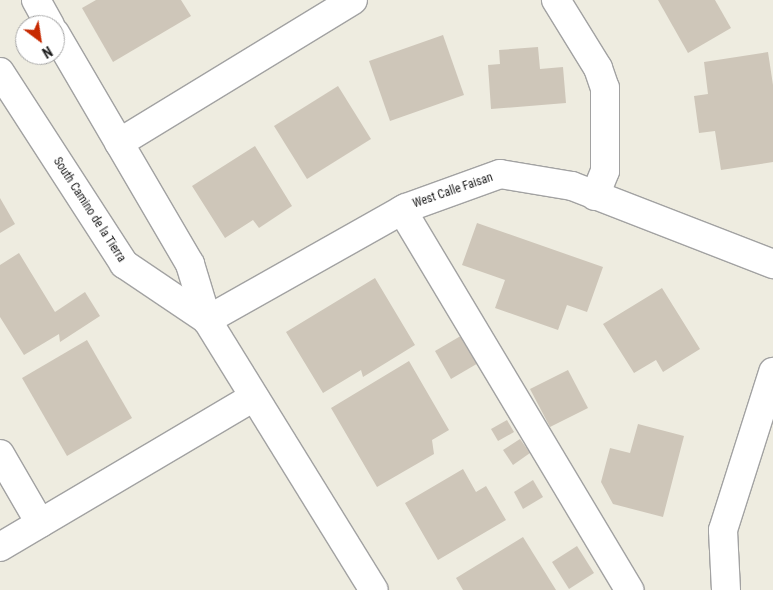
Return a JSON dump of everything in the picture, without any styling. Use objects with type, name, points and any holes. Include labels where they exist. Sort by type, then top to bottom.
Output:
[{"type":"street","points":[[36,0],[44,15]]},
{"type":"street","points":[[119,143],[353,0]]},
{"type":"street","points":[[556,0],[598,68],[605,88],[605,171],[595,196]]},
{"type":"street","name":"South Camino de la Tierra","points":[[65,50],[190,264],[207,320],[374,590]]},
{"type":"street","name":"South Camino de la Tierra","points":[[0,72],[124,264],[207,320]]},
{"type":"street","name":"West Calle Faisan","points":[[207,320],[402,210],[500,174],[572,186],[773,264]]},
{"type":"street","points":[[402,210],[629,590]]},
{"type":"street","points":[[726,590],[723,530],[773,372]]},
{"type":"street","points":[[0,547],[254,396]]},
{"type":"street","points":[[0,454],[40,523]]},
{"type":"building","points":[[96,0],[181,0],[191,16],[113,62],[82,8]]},
{"type":"building","points":[[658,0],[715,0],[731,28],[688,53]]},
{"type":"building","points":[[443,35],[464,95],[390,121],[369,61]]},
{"type":"building","points":[[538,47],[540,69],[563,67],[566,103],[491,109],[488,65],[500,64],[499,50]]},
{"type":"building","points":[[768,52],[773,85],[773,162],[721,170],[715,131],[699,133],[694,96],[708,94],[704,62]]},
{"type":"building","points":[[338,86],[371,139],[307,179],[274,126]]},
{"type":"building","points":[[255,146],[292,206],[259,228],[253,220],[225,238],[192,186]]},
{"type":"building","points":[[0,198],[15,224],[0,233]]},
{"type":"building","points":[[477,223],[603,267],[587,312],[567,305],[558,330],[495,308],[505,280],[462,265]]},
{"type":"building","points":[[19,253],[55,312],[85,292],[100,316],[60,342],[59,334],[24,355],[0,317],[0,265]]},
{"type":"building","points":[[375,278],[415,345],[363,377],[361,370],[323,393],[286,332]]},
{"type":"building","points":[[662,288],[700,349],[663,372],[656,360],[634,373],[603,324]]},
{"type":"building","points":[[464,334],[480,362],[451,379],[435,351]]},
{"type":"building","points":[[87,340],[132,418],[67,456],[22,378]]},
{"type":"building","points":[[409,361],[449,430],[432,440],[434,454],[377,487],[331,408]]},
{"type":"building","points":[[568,370],[588,408],[550,427],[530,389]]},
{"type":"building","points":[[507,420],[514,432],[498,441],[491,429]]},
{"type":"building","points":[[638,424],[684,436],[663,517],[613,504],[601,482],[610,448],[630,453]]},
{"type":"building","points":[[520,439],[530,453],[513,465],[503,450]]},
{"type":"building","points":[[463,469],[476,492],[486,486],[506,520],[438,560],[405,503]]},
{"type":"building","points":[[533,480],[543,497],[523,509],[514,492]]},
{"type":"building","points":[[523,537],[556,590],[463,590],[456,578]]},
{"type":"building","points":[[577,546],[594,573],[569,589],[552,562]]}]
